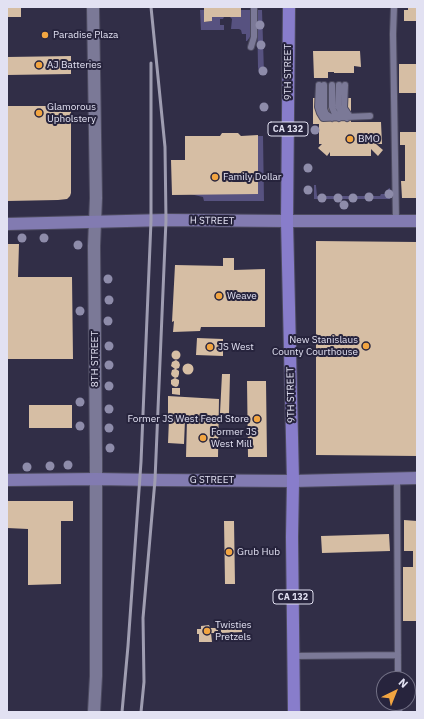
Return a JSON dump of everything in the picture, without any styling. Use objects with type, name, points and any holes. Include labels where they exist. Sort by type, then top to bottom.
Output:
[{"type":"main road","name":"9TH STREET","points":[[289,7],[287,221],[293,481],[292,537],[294,712]]},
{"type":"main road","name":"H STREET","points":[[7,224],[166,220],[417,221]]},
{"type":"main road","name":"G STREET","points":[[7,480],[96,479],[293,481],[417,478]]},
{"type":"street","name":"8TH STREET","points":[[93,7],[96,198],[94,246],[96,676],[94,712]]},
{"type":"lane","points":[[251,47],[254,37],[254,7]]},
{"type":"lane","points":[[394,7],[396,221]]},
{"type":"lane","points":[[321,85],[318,107],[323,118],[370,116]]},
{"type":"lane","points":[[332,85],[332,107],[334,112],[340,118]]},
{"type":"lane","points":[[342,85],[338,106],[343,115],[349,117]]},
{"type":"lane","points":[[397,478],[398,671]]},
{"type":"lane","points":[[294,656],[398,655]]},
{"type":"shaded area","points":[[200,10],[204,10],[204,22],[212,21],[212,17],[224,17],[223,19],[220,19],[220,25],[224,25],[224,30],[201,30]]},
{"type":"shaded area","points":[[241,10],[251,10],[251,33],[247,41],[246,34],[242,34],[241,30],[231,29],[232,19],[230,17],[241,17]]},
{"type":"shaded area","points":[[257,10],[262,10],[264,73],[262,75],[259,72],[258,67]]},
{"type":"shaded area","points":[[258,136],[263,136],[264,201],[204,201],[203,197],[190,194],[258,194]]},
{"type":"shaded area","points":[[314,185],[316,185],[317,196],[380,196],[381,194],[388,194],[388,189],[390,188],[390,199],[314,199]]},
{"type":"building","points":[[7,7],[21,7],[21,17],[7,17]]},
{"type":"building","points":[[204,7],[241,7],[241,17],[212,17],[212,21],[204,22]]},
{"type":"building","points":[[408,7],[417,7],[417,21],[404,21],[404,10],[408,10]]},
{"type":"building","points":[[313,51],[360,51],[361,67],[354,66],[354,73],[328,72],[328,78],[314,78]]},
{"type":"building","name":"AJ Batteries","points":[[71,56],[71,74],[7,75],[7,57]]},
{"type":"building","points":[[399,64],[417,64],[417,93],[399,93]]},
{"type":"building","name":"BMO","points":[[313,98],[351,98],[351,122],[381,122],[382,144],[376,144],[383,150],[378,156],[371,149],[371,156],[330,156],[330,152],[327,156],[318,148],[322,144],[319,144],[319,124],[313,124]]},
{"type":"building","points":[[7,106],[71,106],[71,193],[67,199],[7,201]]},
{"type":"building","points":[[400,132],[417,132],[417,198],[402,198],[401,181],[405,181],[405,145],[400,145]]},
{"type":"building","name":"Family Dollar","points":[[222,133],[238,133],[241,136],[258,135],[258,194],[172,195],[171,160],[185,160],[185,136],[220,136]]},
{"type":"building","name":"New Stanislaus County Courthouse","points":[[316,241],[417,242],[417,456],[316,455]]},
{"type":"building","points":[[7,244],[19,244],[18,277],[72,277],[73,359],[7,359]]},
{"type":"building","name":"Weave","points":[[223,258],[234,258],[234,270],[265,269],[265,327],[201,327],[200,331],[173,332],[174,321],[172,322],[175,265],[223,266]]},
{"type":"building","name":"JS West","points":[[197,338],[223,339],[223,356],[196,355]]},
{"type":"building","points":[[174,351],[178,351],[180,355],[178,359],[174,359],[172,357],[172,353]]},
{"type":"building","points":[[176,360],[180,365],[179,368],[176,369],[179,371],[178,377],[175,378],[171,374],[172,370],[175,369],[171,366],[172,362]]},
{"type":"building","points":[[188,363],[192,365],[194,369],[192,373],[188,375],[184,373],[182,369],[184,365]]},
{"type":"building","points":[[222,374],[230,374],[229,414],[220,413]]},
{"type":"building","points":[[175,378],[179,380],[178,386],[176,387],[171,384],[171,380]]},
{"type":"building","name":"Former JS West Feed Store","points":[[247,381],[266,381],[267,457],[248,457]]},
{"type":"building","points":[[172,388],[180,388],[180,395],[172,394]]},
{"type":"building","name":"Former JS West Mill","points":[[168,396],[219,399],[218,457],[186,457],[187,419],[168,418]]},
{"type":"building","points":[[29,405],[72,405],[72,428],[29,428]]},
{"type":"building","points":[[169,419],[185,420],[184,444],[168,443]]},
{"type":"building","points":[[7,501],[73,501],[73,521],[61,521],[61,584],[28,585],[28,529],[7,528]]},
{"type":"building","points":[[404,520],[417,521],[417,621],[403,621],[403,567],[413,567],[413,551],[404,551]]},
{"type":"building","name":"Grub Hub","points":[[224,521],[234,521],[235,584],[225,584]]},
{"type":"building","points":[[389,534],[390,551],[322,553],[321,536]]},
{"type":"building","points":[[209,625],[210,628],[218,628],[218,633],[211,633],[212,642],[199,642],[199,634],[197,634],[197,629],[201,629],[201,626]]},
{"type":"building","points":[[227,625],[233,625],[233,628],[242,627],[242,632],[221,633],[221,628],[227,628]]},
{"type":"railway","points":[[141,712],[144,682],[143,618],[155,480],[166,220],[165,147],[151,7]]},
{"type":"railway","points":[[122,712],[141,462],[151,221],[151,63]]},
{"type":"place","name":"Paradise Plaza","points":[[45,35]]},
{"type":"place","name":"AJ Batteries","points":[[39,65]]},
{"type":"place","name":"Glamorous Upholstery","points":[[39,113]]},
{"type":"place","name":"BMO","points":[[350,139]]},
{"type":"place","name":"Family Dollar","points":[[215,177]]},
{"type":"place","name":"Weave","points":[[219,296]]},
{"type":"place","name":"New Stanislaus County Courthouse","points":[[366,346]]},
{"type":"place","name":"JS West","points":[[210,347]]},
{"type":"place","name":"Former JS West Feed Store","points":[[257,419]]},
{"type":"place","name":"Former JS West Mill","points":[[203,438]]},
{"type":"place","name":"Grub Hub","points":[[229,552]]},
{"type":"place","name":"Twisties Pretzels","points":[[207,631]]}]
